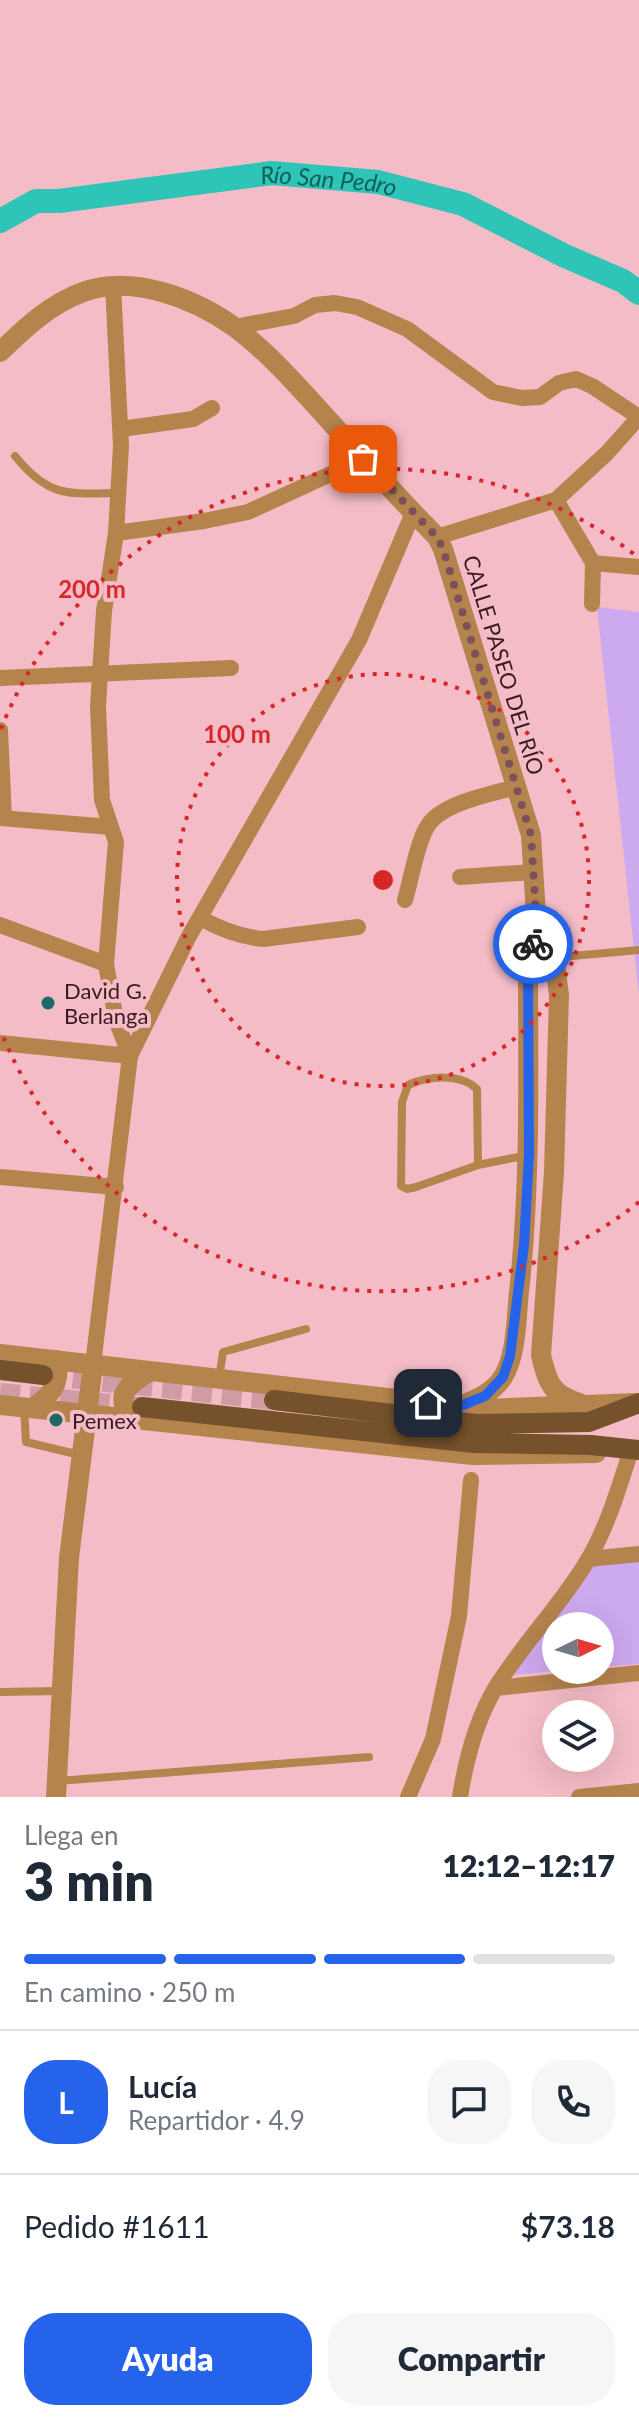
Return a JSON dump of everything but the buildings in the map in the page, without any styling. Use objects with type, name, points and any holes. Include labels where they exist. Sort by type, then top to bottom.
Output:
[{"type":"main road","points":[[0,1370],[50,1367]]},
{"type":"main road","points":[[274,1400],[476,1424],[589,1422],[639,1403]]},
{"type":"main road","points":[[137,1413],[474,1443],[591,1445],[635,1450]]},
{"type":"street","name":"CALLE PASEO DEL RÍO","points":[[0,352],[45,312],[66,299],[113,285],[159,291],[211,313],[234,327],[285,371],[437,537],[531,835],[537,931],[528,960],[529,1155],[524,1245],[510,1356],[503,1377],[485,1396],[458,1407]]},
{"type":"street","points":[[113,285],[121,429],[119,493],[99,672],[102,800],[116,842],[106,964],[116,1020],[130,1056]]},
{"type":"street","points":[[234,327],[294,316],[315,305],[335,303],[357,307],[407,329],[493,392],[522,398],[540,397],[559,383],[576,379],[639,417],[607,453],[556,500],[437,537]]},
{"type":"street","points":[[121,429],[193,419],[212,408]]},
{"type":"street","points":[[116,533],[248,512],[363,459]]},
{"type":"street","points":[[556,500],[593,563],[592,604]]},
{"type":"street","points":[[56,1789],[69,1558],[130,1056],[200,918],[359,640],[413,513]]},
{"type":"street","points":[[593,563],[639,567]]},
{"type":"street","points":[[0,678],[231,668]]},
{"type":"street","points":[[0,730],[2,818],[111,827]]},
{"type":"street","points":[[405,900],[426,827],[439,813],[517,787]]},
{"type":"street","points":[[460,877],[533,872]]},
{"type":"street","points":[[200,918],[220,929],[248,938],[263,939],[358,927]]},
{"type":"street","points":[[0,925],[106,964]]},
{"type":"street","name":"CALLE PASEO DEL RÍO","points":[[537,931],[554,957],[559,995],[554,1157],[541,1355],[546,1378],[562,1398],[584,1405]]},
{"type":"street","points":[[0,1043],[130,1056]]},
{"type":"street","points":[[0,1177],[116,1187]]},
{"type":"street","points":[[0,1354],[50,1367],[93,1365],[458,1407],[526,1409],[639,1403]]},
{"type":"street","points":[[29,1408],[46,1399],[57,1384],[50,1367]]},
{"type":"street","points":[[137,1413],[125,1408],[125,1392],[134,1381],[149,1372]]},
{"type":"street","points":[[0,1405],[86,1414],[137,1413]]},
{"type":"street","points":[[460,1797],[465,1766],[477,1729],[496,1688],[588,1559],[635,1450]]},
{"type":"street","points":[[408,1797],[433,1739],[459,1616],[471,1480]]},
{"type":"street","points":[[588,1559],[639,1554]]},
{"type":"street","points":[[496,1688],[639,1673]]},
{"type":"street","points":[[579,1797],[639,1791]]},
{"type":"lane","points":[[15,456],[34,480],[53,488],[76,494],[119,493]]},
{"type":"lane","points":[[528,960],[635,950]]},
{"type":"lane","points":[[478,1165],[477,1089],[469,1081],[456,1078],[418,1080],[408,1085],[402,1102],[401,1186],[407,1189],[416,1187],[478,1165],[529,1155]]},
{"type":"lane","points":[[219,1380],[223,1352],[306,1329]]},
{"type":"lane","points":[[29,1408],[26,1442],[81,1456]]},
{"type":"lane","points":[[0,1692],[60,1691]]},
{"type":"lane","points":[[56,1789],[369,1757]]},
{"type":"shaded area","points":[[597,607],[639,612],[639,995]]},
{"type":"shaded area","points":[[639,1561],[639,1664],[614,1666],[614,1612],[559,1612],[593,1565]]},
{"type":"shaded area","points":[[542,1635],[542,1672],[513,1675]]},
{"type":"waterway","name":"Río San Pedro","points":[[0,221],[36,201],[59,201],[272,173],[378,182],[463,204],[565,256],[623,281],[639,293]]},
{"type":"tunnel","points":[[43,1375],[274,1400]]},
{"type":"tunnel","points":[[0,1393],[139,1407]]},
{"type":"way so far","points":[[363,459],[437,537],[443,549],[531,835],[537,931],[533,944]]},
{"type":"place","name":"David G. Berlanga","points":[[48,1003]]},
{"type":"place","name":"Pemex","points":[[56,1420]]},
{"type":"route","points":[[428,1403],[458,1407],[485,1396],[503,1377],[510,1356],[524,1245],[529,1155],[528,960],[533,944]]}]
